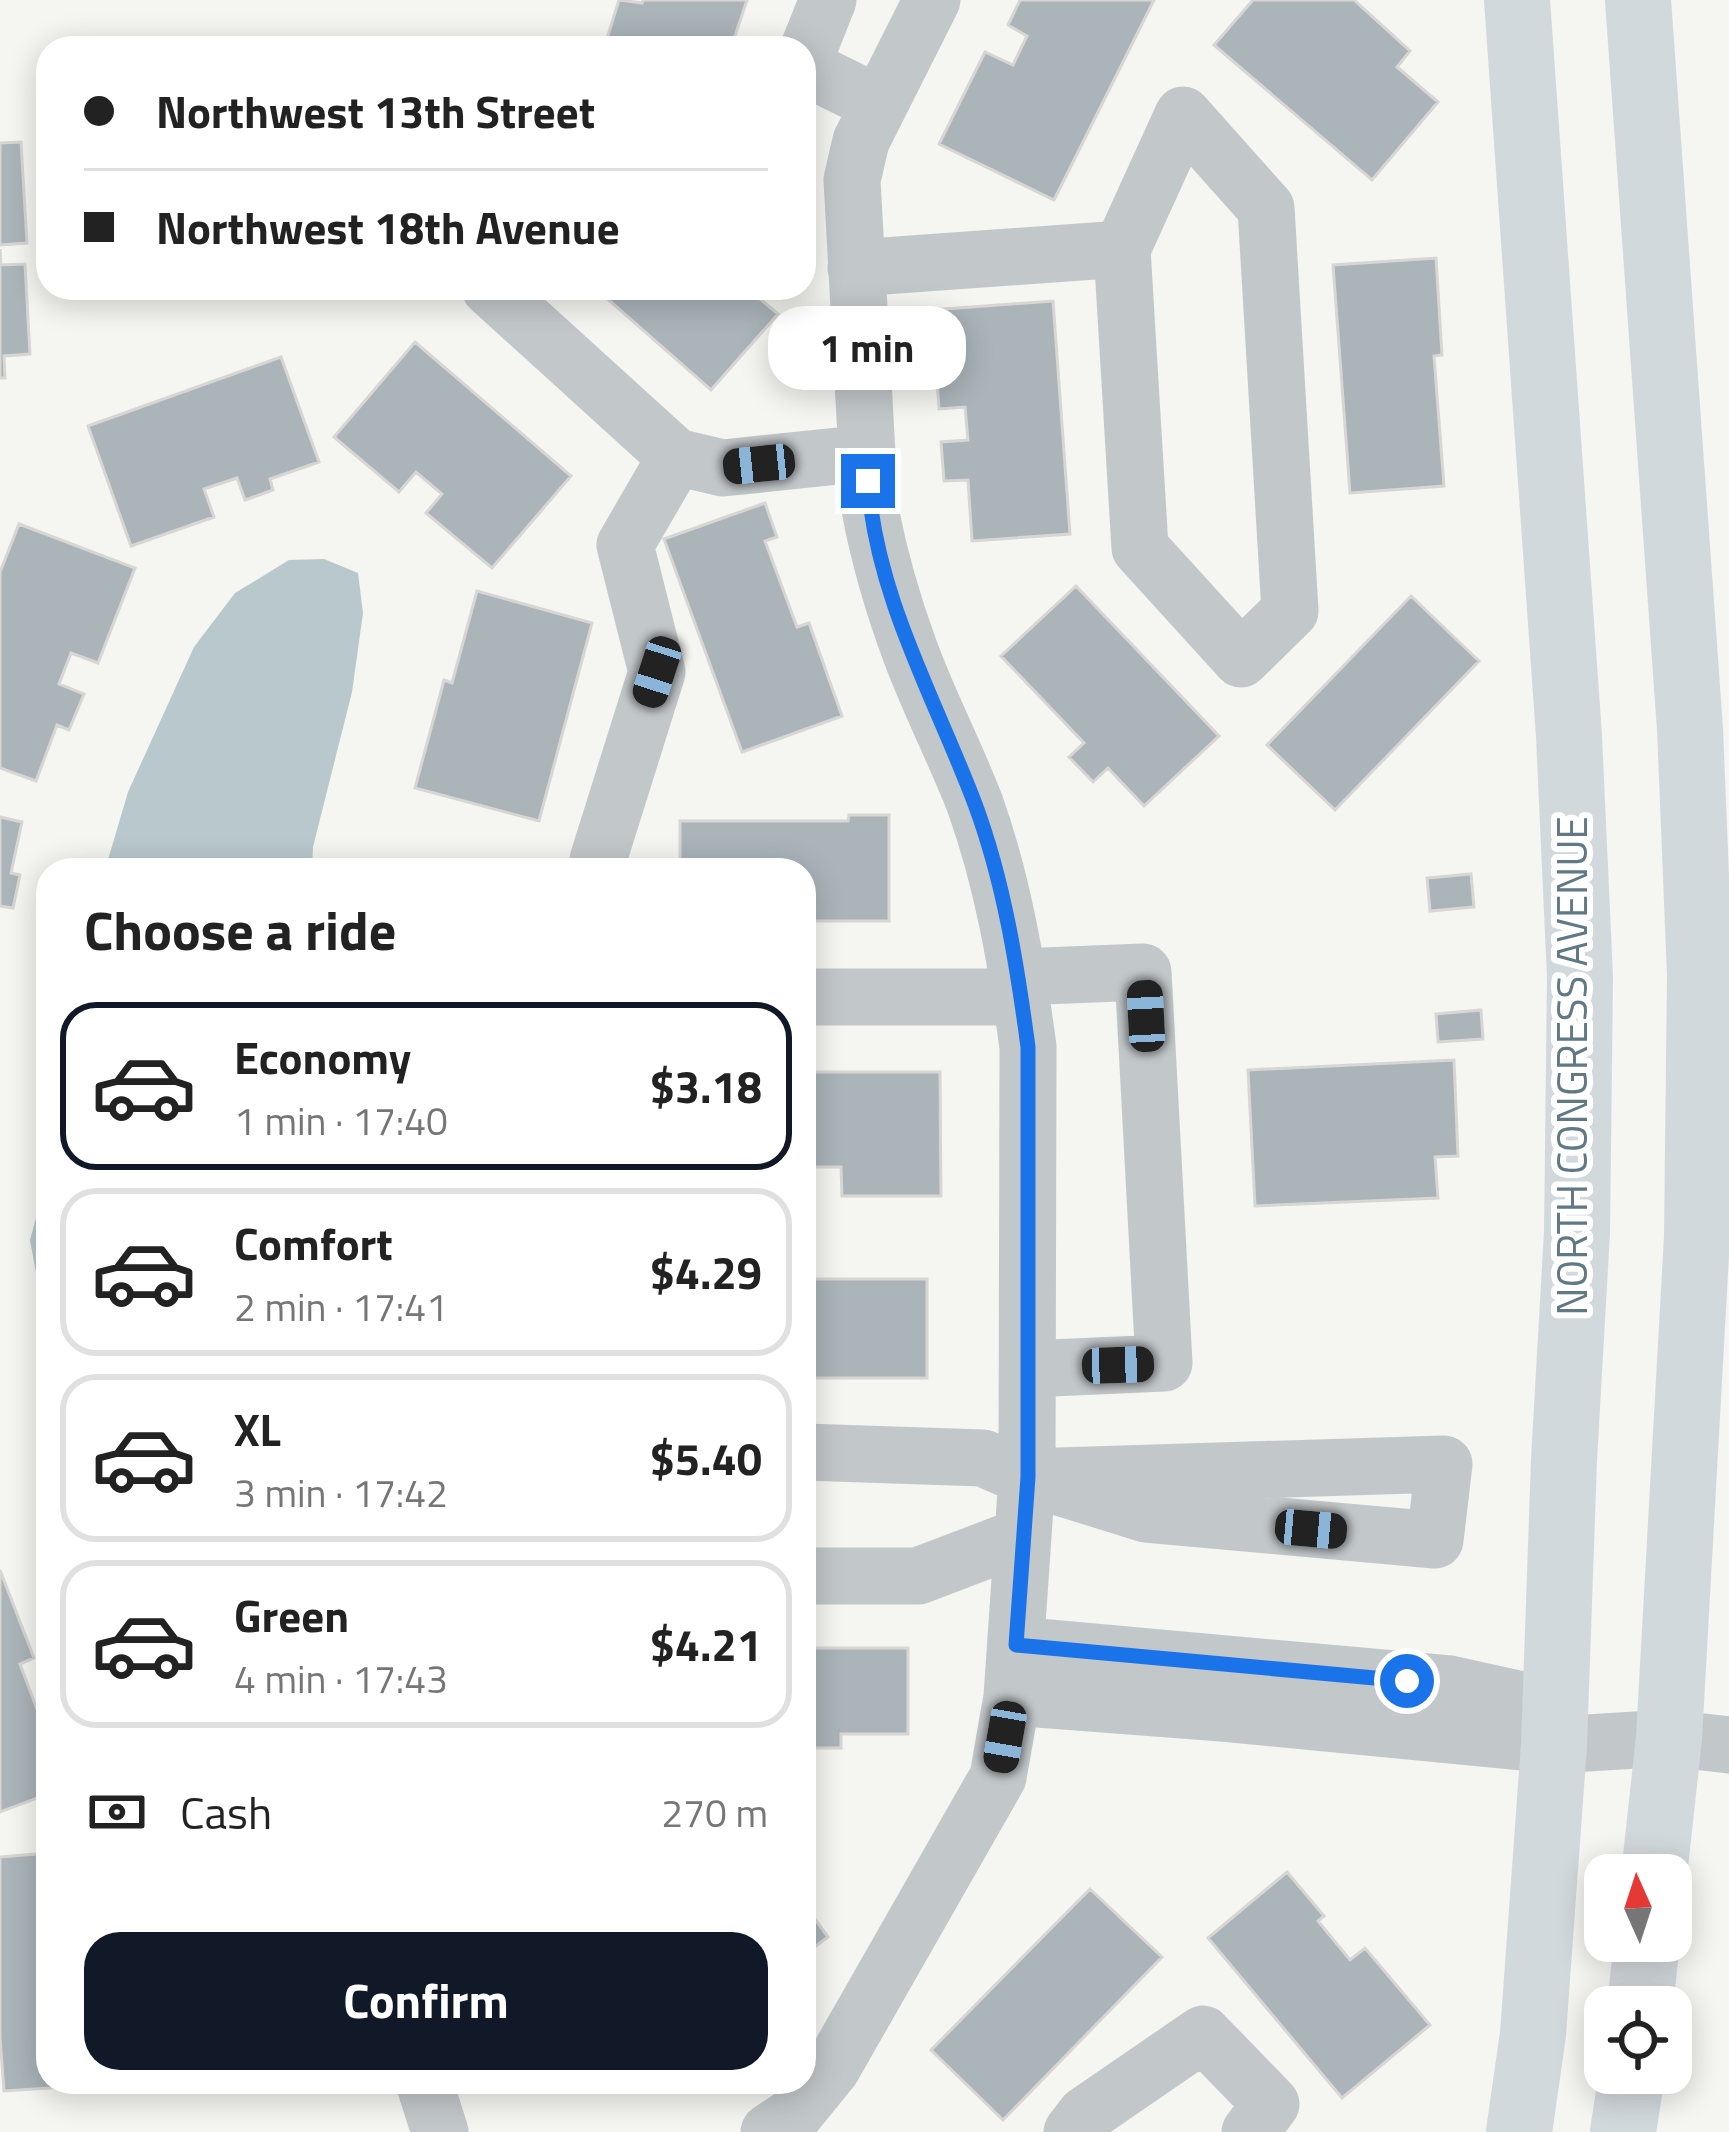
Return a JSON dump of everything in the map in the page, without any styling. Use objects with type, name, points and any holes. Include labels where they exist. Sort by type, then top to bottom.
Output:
[{"type":"main road","name":"NORTH CONGRESS AVENUE","points":[[1517,0],[1568,712],[1580,977],[1577,1232],[1554,1745],[1533,2034],[1519,2132]]},
{"type":"main road","points":[[1638,0],[1688,705],[1712,850],[1700,975],[1699,1742],[1661,1854]]},
{"type":"main road","points":[[1623,2132],[1629,2094]]},
{"type":"street","points":[[814,36],[827,0]]},
{"type":"street","points":[[816,2088],[832,2068],[998,1777],[1014,1671],[1028,1477],[1028,1047],[1020,987],[997,874],[976,807],[909,649],[870,509],[852,180],[861,141],[932,0]]},
{"type":"street","points":[[816,70],[879,104]]},
{"type":"street","points":[[1183,115],[1266,208],[1289,611],[1240,659],[1140,548],[1122,249],[1183,115]]},
{"type":"street","points":[[856,268],[1122,249]]},
{"type":"street","points":[[503,300],[676,457],[723,468],[867,453]]},
{"type":"street","points":[[599,858],[657,672],[625,545],[676,457]]},
{"type":"street","points":[[816,997],[1020,987],[1143,972],[1164,1363],[1028,1369]]},
{"type":"street","points":[[816,1452],[983,1458],[1028,1477],[1146,1514],[1435,1540],[1444,1464],[1028,1477]]},
{"type":"street","points":[[816,1576],[918,1576],[1023,1536]]},
{"type":"street","points":[[1014,1671],[1222,1713],[1554,1745],[1699,1742]]},
{"type":"street","points":[[1072,2132],[1085,2115],[1203,2034],[1271,2104],[1250,2132]]},
{"type":"street","points":[[428,2094],[440,2132]]},
{"type":"street","points":[[769,2132],[793,2116],[811,2094]]},
{"type":"shaded area","points":[[324,559],[358,573],[363,613],[352,692],[313,858],[109,858],[128,792],[194,647],[235,593],[289,560]]},
{"type":"shaded area","points":[[36,1218],[36,1273],[30,1240]]},
{"type":"building","points":[[619,0],[747,0],[735,36],[608,36]]},
{"type":"building","points":[[1020,0],[1154,0],[1054,200],[939,144],[985,52],[1013,65],[1027,36],[1008,25]]},
{"type":"building","points":[[1253,0],[1354,0],[1410,51],[1397,67],[1438,102],[1372,180],[1214,45]]},
{"type":"building","points":[[21,142],[27,243],[0,245],[0,143]]},
{"type":"building","points":[[0,249],[1,265],[25,264],[30,354],[4,356],[5,378],[0,378]]},
{"type":"building","points":[[1436,258],[1442,355],[1434,356],[1444,486],[1350,493],[1333,265]]},
{"type":"building","points":[[609,300],[761,300],[778,314],[711,390]]},
{"type":"building","points":[[1053,301],[1070,534],[972,541],[968,480],[944,481],[941,442],[968,440],[965,407],[939,409],[932,310]]},
{"type":"building","points":[[415,342],[571,476],[492,568],[426,513],[442,494],[416,472],[399,492],[334,437]]},
{"type":"building","points":[[281,357],[319,462],[270,479],[273,490],[245,500],[237,478],[204,489],[214,517],[131,546],[88,426]]},
{"type":"building","points":[[765,503],[777,537],[765,541],[797,627],[809,623],[842,716],[742,752],[664,539]]},
{"type":"building","points":[[19,524],[135,568],[98,663],[71,653],[59,684],[84,694],[69,730],[57,725],[36,781],[0,768],[0,572]]},
{"type":"building","points":[[1076,586],[1219,736],[1144,806],[1108,768],[1093,782],[1069,757],[1084,743],[1001,656]]},
{"type":"building","points":[[477,591],[592,623],[539,821],[415,788],[444,680],[452,683]]},
{"type":"building","points":[[1411,596],[1479,661],[1335,810],[1267,745]]},
{"type":"building","points":[[849,815],[889,815],[889,921],[816,921],[816,858],[680,858],[680,821],[848,821]]},
{"type":"building","points":[[0,817],[22,822],[11,873],[20,875],[13,908],[0,906]]},
{"type":"building","points":[[1471,874],[1474,907],[1430,911],[1427,878]]},
{"type":"building","points":[[1481,1010],[1483,1039],[1438,1042],[1436,1014]]},
{"type":"building","points":[[1454,1060],[1458,1156],[1435,1157],[1438,1198],[1255,1206],[1248,1070]]},
{"type":"building","points":[[816,1072],[940,1072],[941,1196],[842,1196],[841,1167],[816,1167]]},
{"type":"building","points":[[816,1279],[927,1279],[927,1378],[816,1378]]},
{"type":"building","points":[[0,1570],[34,1658],[20,1664],[36,1706],[36,1798],[0,1812]]},
{"type":"building","points":[[816,1648],[908,1648],[908,1734],[841,1734],[841,1748],[816,1748]]},
{"type":"building","points":[[36,1854],[36,2089],[4,2091],[0,1857]]},
{"type":"building","points":[[1287,1872],[1324,1916],[1318,1921],[1350,1960],[1365,1948],[1430,2025],[1342,2098],[1208,1938]]},
{"type":"building","points":[[1090,1889],[1162,1957],[1003,2120],[931,2050]]},
{"type":"building","points":[[816,1920],[828,1937],[816,1946]]},
{"type":"route","points":[[868,481],[877,546],[909,649],[976,807],[997,874],[1028,1047],[1028,1477],[1016,1645],[1407,1681]]}]
